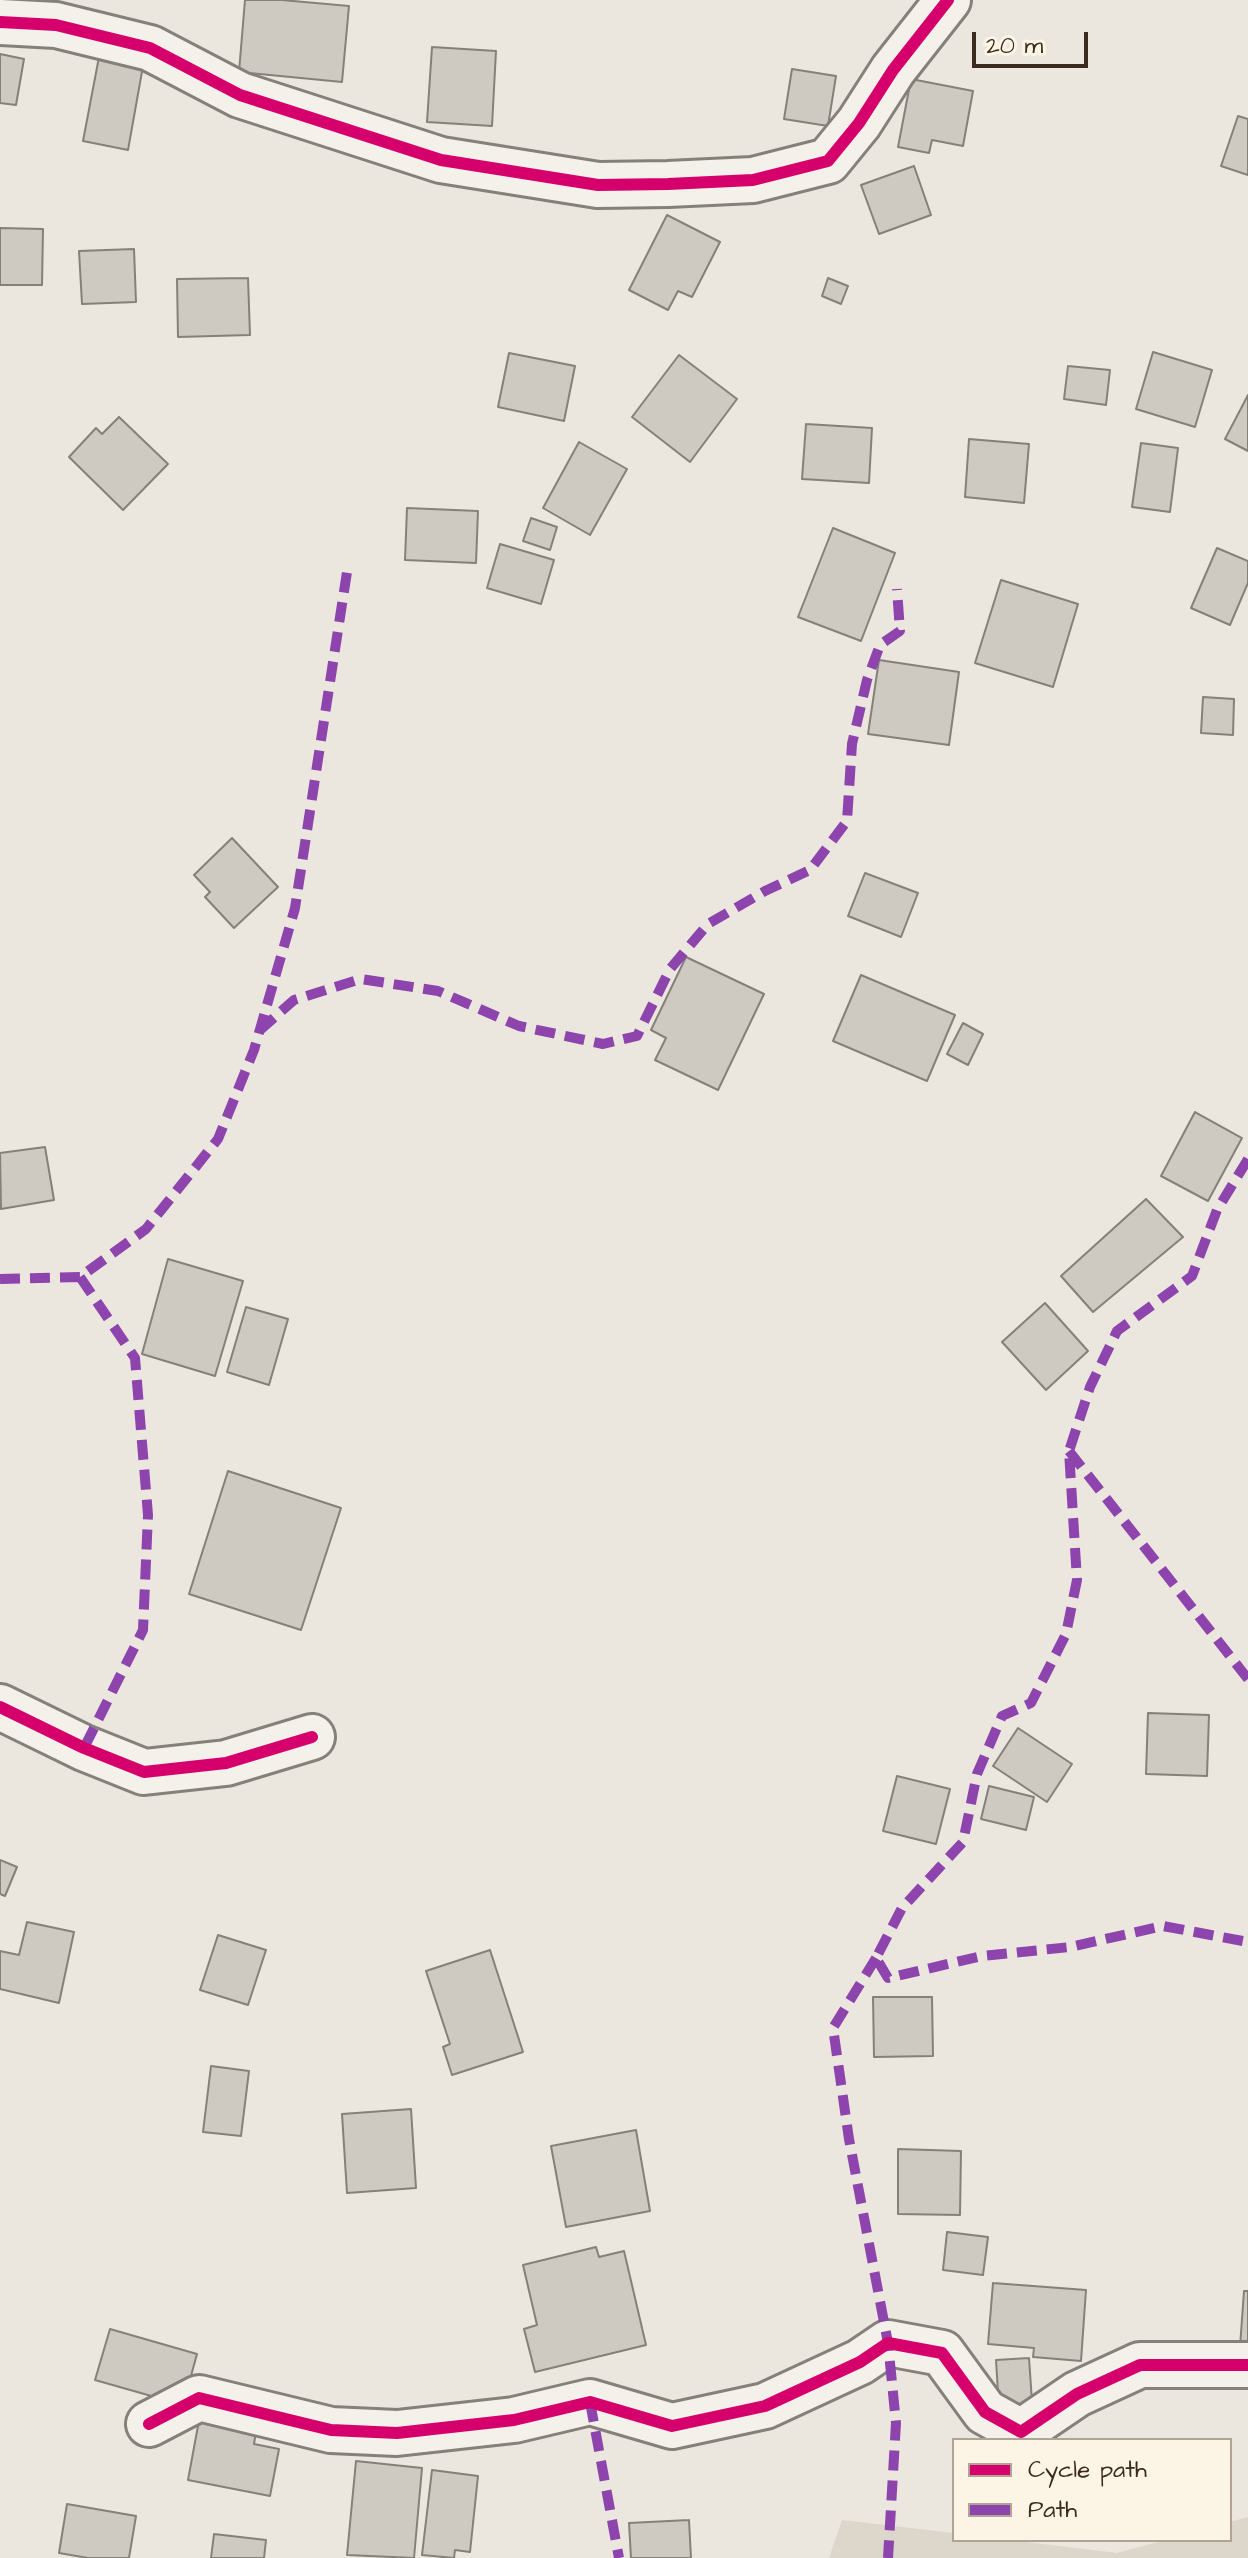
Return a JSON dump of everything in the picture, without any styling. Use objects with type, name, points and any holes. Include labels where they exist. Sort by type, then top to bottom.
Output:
[{"type":"street","points":[[0,22],[56,25],[150,48],[240,95],[441,160],[598,185],[668,184],[753,180],[828,161],[948,0]]},
{"type":"street","points":[[0,1707],[84,1748],[144,1772],[226,1763],[312,1737]]},
{"type":"street","points":[[149,2424],[199,2398],[331,2430],[397,2433],[514,2420],[590,2402],[672,2426],[765,2406],[860,2362],[888,2343],[942,2353],[985,2412],[1021,2432],[1077,2394],[1140,2365],[1248,2365]]},
{"type":"shaded area","points":[[1248,2517],[1248,2558],[829,2558],[842,2520],[952,2533],[952,2542],[1026,2542],[1117,2553],[1158,2542],[1232,2542],[1232,2521]]},
{"type":"building","points":[[245,0],[349,6],[342,82],[239,72]]},
{"type":"building","points":[[432,47],[496,51],[492,126],[427,122]]},
{"type":"building","points":[[0,54],[24,59],[16,105],[0,103]]},
{"type":"building","points":[[99,57],[143,66],[128,150],[83,141]]},
{"type":"building","points":[[792,69],[836,76],[828,126],[784,119]]},
{"type":"building","points":[[911,79],[973,91],[963,146],[932,140],[929,153],[898,147]]},
{"type":"building","points":[[1238,116],[1248,119],[1248,175],[1221,166]]},
{"type":"building","points":[[914,166],[931,215],[879,234],[861,185]]},
{"type":"building","points":[[667,215],[720,242],[692,297],[678,291],[668,310],[629,290]]},
{"type":"building","points":[[0,228],[43,229],[42,285],[0,285]]},
{"type":"building","points":[[134,249],[136,302],[82,304],[79,251]]},
{"type":"building","points":[[248,278],[250,335],[178,337],[177,279]]},
{"type":"building","points":[[828,278],[848,286],[841,304],[822,296]]},
{"type":"building","points":[[1153,352],[1212,370],[1195,427],[1136,409]]},
{"type":"building","points":[[509,353],[575,366],[564,421],[498,407]]},
{"type":"building","points":[[679,355],[737,399],[690,462],[632,417]]},
{"type":"building","points":[[1068,366],[1110,370],[1106,405],[1064,399]]},
{"type":"building","points":[[1248,395],[1248,451],[1225,439]]},
{"type":"building","points":[[119,417],[168,464],[123,510],[69,457],[96,428],[102,434]]},
{"type":"building","points":[[806,424],[872,428],[869,483],[802,479]]},
{"type":"building","points":[[969,439],[1029,444],[1024,503],[965,497]]},
{"type":"building","points":[[579,442],[627,469],[590,535],[543,508]]},
{"type":"building","points":[[1141,443],[1178,448],[1170,512],[1132,507]]},
{"type":"building","points":[[407,508],[478,511],[476,563],[405,560]]},
{"type":"building","points":[[531,518],[557,527],[550,550],[523,541]]},
{"type":"building","points":[[833,528],[895,553],[861,641],[798,617]]},
{"type":"building","points":[[500,544],[554,560],[541,604],[487,588]]},
{"type":"building","points":[[1217,548],[1248,561],[1248,583],[1230,625],[1191,608]]},
{"type":"building","points":[[1001,580],[1078,604],[1053,687],[975,663]]},
{"type":"building","points":[[879,660],[959,672],[949,745],[868,734]]},
{"type":"building","points":[[1203,697],[1234,699],[1233,735],[1201,733]]},
{"type":"building","points":[[232,838],[278,887],[234,928],[205,897],[210,892],[194,875]]},
{"type":"building","points":[[865,873],[918,893],[901,937],[848,916]]},
{"type":"building","points":[[686,957],[764,994],[718,1090],[655,1060],[666,1038],[651,1030]]},
{"type":"building","points":[[861,975],[955,1015],[927,1081],[833,1041]]},
{"type":"building","points":[[963,1023],[983,1034],[968,1065],[947,1054]]},
{"type":"building","points":[[1195,1112],[1242,1138],[1208,1201],[1161,1176]]},
{"type":"building","points":[[45,1147],[54,1200],[1,1209],[0,1153]]},
{"type":"building","points":[[1146,1199],[1183,1237],[1093,1312],[1061,1276]]},
{"type":"building","points":[[168,1259],[243,1281],[215,1376],[142,1354]]},
{"type":"building","points":[[1045,1303],[1088,1351],[1046,1390],[1002,1342]]},
{"type":"building","points":[[246,1307],[288,1319],[269,1385],[227,1372]]},
{"type":"building","points":[[228,1471],[341,1508],[301,1630],[189,1594]]},
{"type":"building","points":[[1148,1713],[1209,1715],[1207,1776],[1146,1774]]},
{"type":"building","points":[[1018,1728],[1072,1764],[1047,1802],[993,1766]]},
{"type":"building","points":[[897,1776],[950,1789],[936,1844],[883,1831]]},
{"type":"building","points":[[989,1786],[1034,1797],[1026,1830],[981,1819]]},
{"type":"building","points":[[0,1860],[17,1867],[5,1896],[0,1894]]},
{"type":"building","points":[[27,1922],[74,1932],[59,2003],[0,1989],[0,1951],[19,1955]]},
{"type":"building","points":[[218,1935],[266,1950],[248,2005],[200,1990]]},
{"type":"building","points":[[490,1950],[523,2052],[452,2075],[443,2047],[450,2044],[426,1971]]},
{"type":"building","points":[[873,1997],[932,1997],[933,2056],[874,2057]]},
{"type":"building","points":[[211,2066],[249,2071],[241,2136],[203,2132]]},
{"type":"building","points":[[411,2109],[416,2188],[347,2193],[342,2114]]},
{"type":"building","points":[[636,2130],[650,2211],[566,2227],[551,2146]]},
{"type":"building","points":[[898,2149],[961,2151],[960,2215],[898,2214]]},
{"type":"building","points":[[947,2232],[988,2237],[983,2275],[943,2270]]},
{"type":"building","points":[[596,2247],[599,2257],[624,2251],[646,2345],[535,2372],[524,2329],[537,2325],[523,2265]]},
{"type":"building","points":[[993,2283],[1086,2290],[1081,2361],[1033,2357],[1034,2348],[988,2344]]},
{"type":"building","points":[[1244,2291],[1248,2291],[1248,2348],[1240,2347]]},
{"type":"building","points":[[110,2329],[197,2354],[183,2405],[95,2380]]},
{"type":"building","points":[[1029,2358],[1033,2416],[999,2409],[996,2360]]},
{"type":"building","points":[[200,2415],[257,2426],[254,2444],[279,2449],[270,2496],[188,2480]]},
{"type":"building","points":[[356,2461],[422,2468],[414,2558],[347,2555]]},
{"type":"building","points":[[432,2470],[478,2476],[470,2552],[455,2550],[454,2558],[422,2555]]},
{"type":"building","points":[[67,2504],[136,2516],[129,2558],[88,2558],[59,2553]]},
{"type":"building","points":[[689,2520],[691,2558],[631,2558],[629,2523]]},
{"type":"building","points":[[214,2534],[266,2540],[264,2558],[211,2558]]},
{"type":"marked path","points":[[0,1279],[80,1277],[146,1229],[218,1139],[254,1050],[295,908],[347,572]]},
{"type":"marked path","points":[[259,1031],[294,1000],[361,979],[438,991],[519,1026],[603,1044],[637,1036],[670,969],[708,924],[765,891],[810,870],[847,821],[852,744],[867,680],[880,645],[900,631],[897,589]]},
{"type":"marked path","points":[[1248,1159],[1217,1210],[1192,1276],[1117,1331],[1090,1387],[1069,1451],[1077,1580],[1066,1634],[1031,1703],[1002,1716],[977,1774],[963,1842],[902,1908],[876,1958],[888,1978],[982,1956],[1070,1947],[1163,1926],[1248,1942]]},
{"type":"marked path","points":[[80,1277],[135,1358],[148,1515],[143,1630],[84,1748]]},
{"type":"marked path","points":[[1069,1451],[1248,1679]]},
{"type":"marked path","points":[[876,1958],[833,2028],[849,2139],[888,2343],[896,2423],[888,2558]]},
{"type":"marked path","points":[[590,2402],[619,2558]]},
{"type":"cycle path","points":[[0,22],[56,25],[150,48],[240,95],[441,160],[598,185],[668,184],[753,180],[828,161],[948,0]]},
{"type":"cycle path","points":[[0,1707],[84,1748],[144,1772],[226,1763],[312,1737]]},
{"type":"cycle path","points":[[149,2424],[199,2398],[331,2430],[397,2433],[514,2420],[590,2402],[672,2426],[765,2406],[860,2362],[888,2343],[942,2353],[985,2412],[1021,2432],[1077,2394],[1140,2365],[1248,2365]]}]
